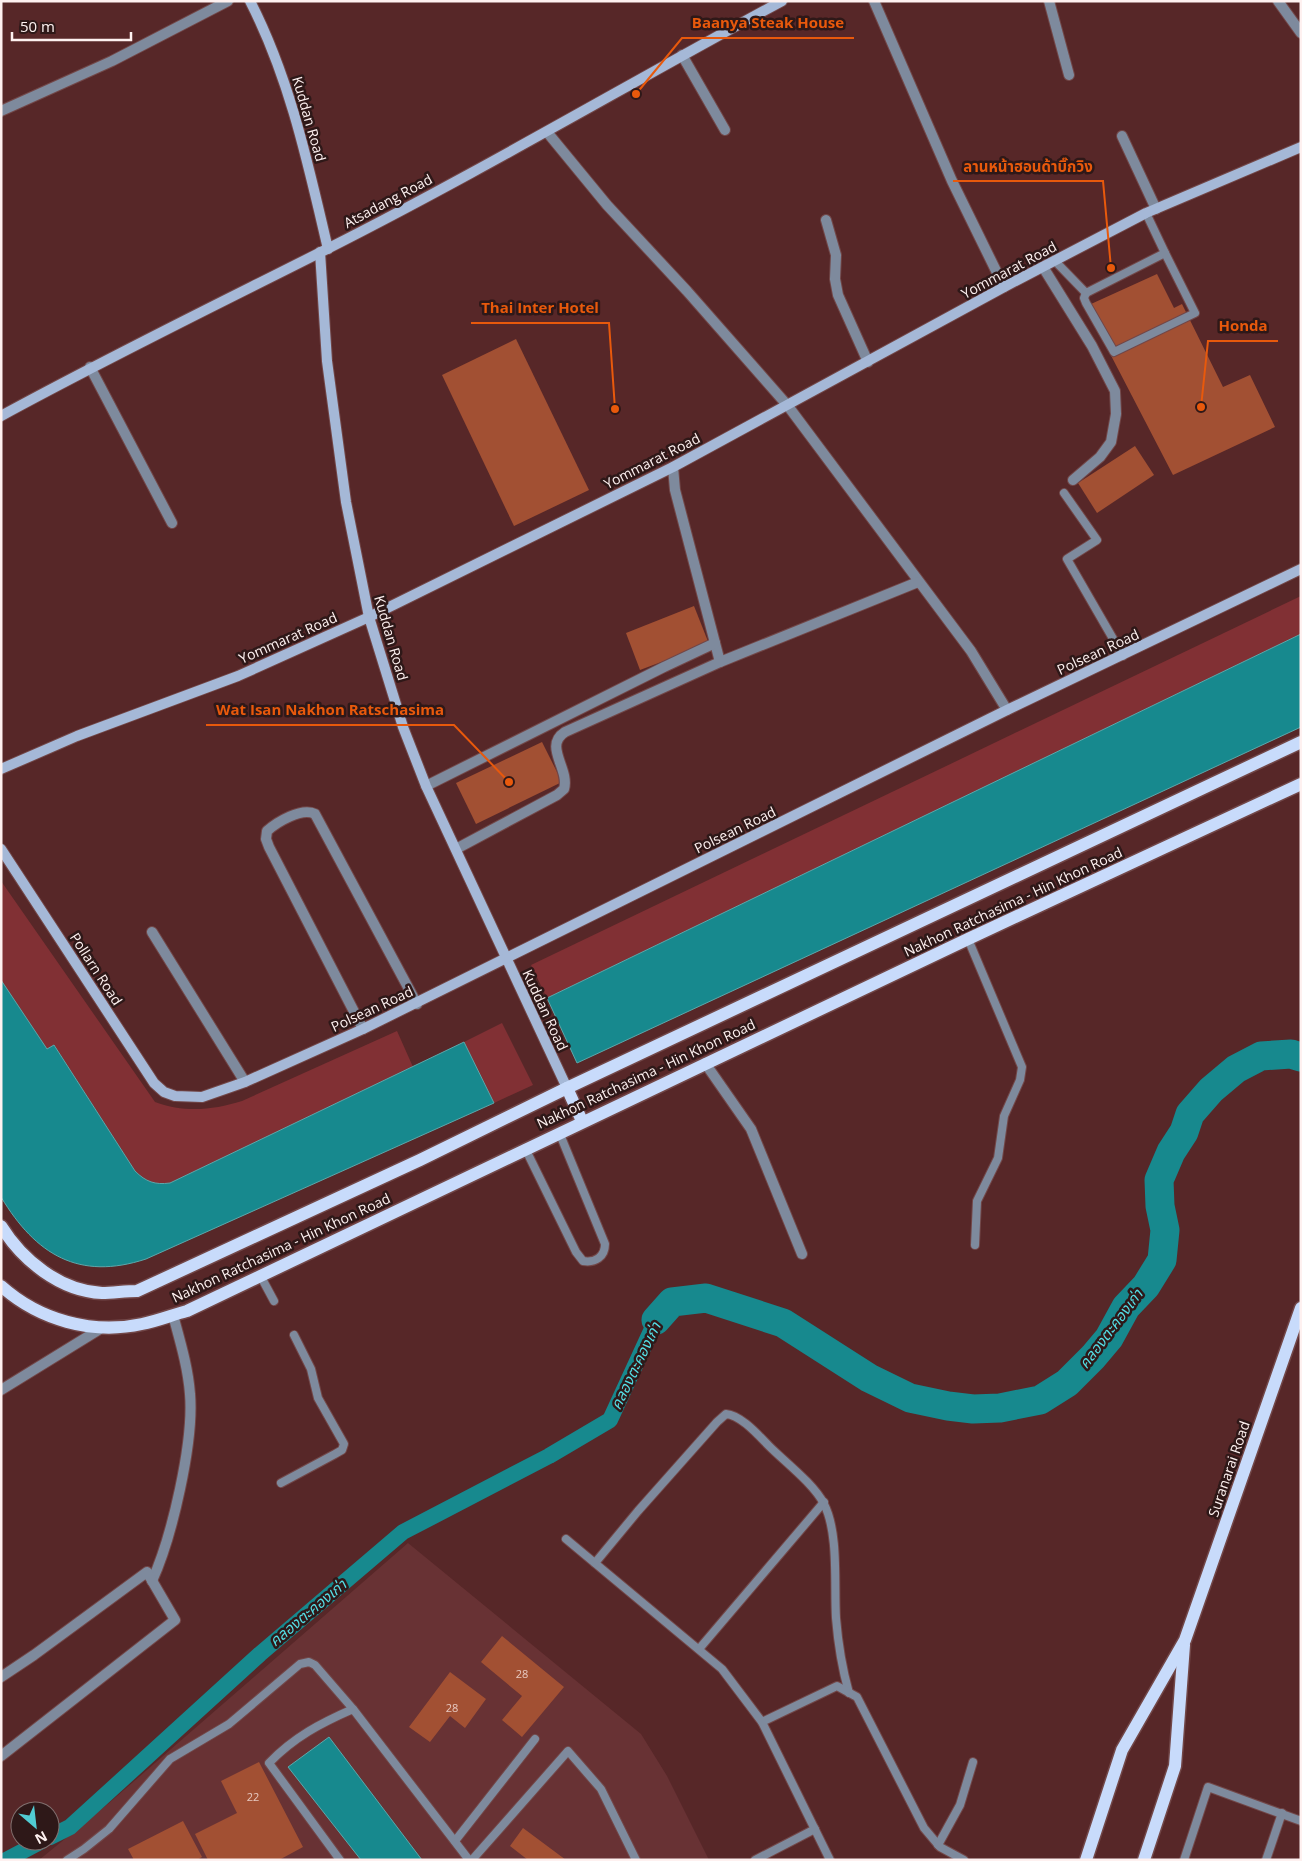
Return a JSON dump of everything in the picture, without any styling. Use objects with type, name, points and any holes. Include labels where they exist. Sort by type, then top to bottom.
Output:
[{"type":"main road","name":"Nakhon Ratchasima - Hin Khon Road","points":[[1,1226],[11,1242],[40,1270],[73,1287],[100,1293],[137,1291],[420,1160],[566,1088],[1301,742]]},
{"type":"main road","name":"Nakhon Ratchasima - Hin Khon Road","points":[[1,1286],[15,1298],[45,1315],[100,1328],[142,1324],[173,1315],[968,938],[1301,784]]},
{"type":"main road","points":[[566,1088],[582,1121]]},
{"type":"main road","name":"Suranarai Road","points":[[1086,1860],[1122,1750],[1185,1640],[1301,1308]]},
{"type":"main road","name":"Suranarai Road","points":[[1144,1860],[1175,1766],[1185,1640]]},
{"type":"street","points":[[1,111],[112,61],[228,1]]},
{"type":"street","name":"Kuddan Road","points":[[250,1],[279,66],[306,155],[324,250],[328,370],[346,502],[369,617],[403,727],[426,786],[566,1088]]},
{"type":"street","name":"Atsadang Road","points":[[1,416],[90,367],[324,250],[547,132],[682,55],[782,1]]},
{"type":"street","points":[[874,1],[952,182],[1004,287]]},
{"type":"street","points":[[1050,1],[1069,75]]},
{"type":"street","points":[[1278,1],[1301,33]]},
{"type":"street","points":[[682,55],[725,130]]},
{"type":"street","points":[[547,132],[607,205],[688,290],[788,406],[971,651],[1007,710]]},
{"type":"street","points":[[1122,136],[1156,209]]},
{"type":"street","name":"Yommarat Road","points":[[1,769],[77,736],[238,676],[369,617],[673,467],[1004,287],[1146,213],[1301,148]]},
{"type":"street","points":[[826,220],[836,254],[834,279],[838,295],[868,362]]},
{"type":"street","points":[[1043,267],[1092,346],[1116,391],[1116,414],[1111,442],[1100,457],[1073,480]]},
{"type":"street","points":[[90,367],[172,523]]},
{"type":"street","points":[[673,467],[675,490],[720,662]]},
{"type":"street","name":"Polsean Road","points":[[175,1096],[202,1097],[245,1082],[417,1004],[1007,710],[1301,569]]},
{"type":"street","points":[[456,849],[557,795],[564,788],[565,778],[556,747],[557,738],[562,733],[720,662],[918,582]]},
{"type":"street","points":[[426,786],[716,643]]},
{"type":"street","points":[[363,1029],[269,847],[266,831],[287,819],[305,812],[315,814],[417,1004]]},
{"type":"street","name":"Pollarn Road","points":[[1,849],[154,1083],[164,1092],[175,1096]]},
{"type":"street","points":[[152,932],[245,1082]]},
{"type":"street","points":[[704,1063],[750,1129],[802,1254]]},
{"type":"street","points":[[152,1581],[161,1559],[170,1525],[190,1425],[189,1378],[173,1315]]},
{"type":"street","points":[[1,1390],[100,1328]]},
{"type":"street","points":[[1,1676],[34,1655],[147,1572],[175,1620],[1,1756]]},
{"type":"lane","points":[[1146,213],[1195,313],[1114,352],[1086,303],[1084,298],[1086,293],[1164,253]]},
{"type":"lane","points":[[1055,260],[1086,293]]},
{"type":"lane","points":[[1064,493],[1097,540],[1067,559],[1123,656]]},
{"type":"lane","points":[[968,938],[1022,1067],[1020,1080],[1004,1116],[998,1158],[977,1201],[975,1245]]},
{"type":"lane","points":[[525,1148],[576,1252],[583,1261],[596,1260],[603,1254],[605,1244],[559,1132]]},
{"type":"lane","points":[[260,1275],[274,1300]]},
{"type":"lane","points":[[281,1483],[342,1450],[344,1444],[318,1398],[311,1369],[294,1335]]},
{"type":"lane","points":[[595,1563],[638,1511],[717,1422],[726,1414],[733,1416],[757,1434],[824,1502],[832,1533],[836,1619],[842,1662],[849,1693]]},
{"type":"lane","points":[[699,1649],[824,1502]]},
{"type":"lane","points":[[566,1539],[722,1669],[762,1722],[830,1860]]},
{"type":"lane","points":[[66,1860],[84,1849],[109,1829],[170,1759],[229,1724],[300,1664],[308,1662],[315,1665],[353,1709],[471,1860],[568,1751],[601,1789],[636,1860]]},
{"type":"lane","points":[[762,1722],[837,1686],[857,1697],[924,1828],[938,1845],[964,1860]]},
{"type":"lane","points":[[339,1860],[270,1763],[295,1739],[319,1724],[353,1709]]},
{"type":"lane","points":[[455,1841],[535,1739]]},
{"type":"lane","points":[[938,1845],[960,1805],[973,1762]]},
{"type":"lane","points":[[1184,1860],[1208,1788],[1301,1821]]},
{"type":"lane","points":[[1266,1860],[1282,1813]]},
{"type":"lane","points":[[755,1860],[815,1829]]},
{"type":"shaded area","points":[[1301,596],[1301,634],[547,998],[531,965]]},
{"type":"shaded area","points":[[1,881],[155,1102],[177,1108],[199,1109],[242,1101],[397,1031],[413,1067],[170,1183],[159,1184],[147,1180],[135,1171],[55,1046],[47,1049],[1,980]]},
{"type":"shaded area","points":[[502,1023],[533,1085],[494,1103],[464,1042]]},
{"type":"shaded area","points":[[408,1543],[641,1734],[667,1776],[709,1860],[39,1860],[50,1851],[60,1851],[60,1843],[109,1803]]},
{"type":"water","points":[[1301,634],[1301,727],[577,1063],[547,998]]},
{"type":"water","points":[[1,980],[47,1049],[54,1045],[135,1171],[143,1178],[155,1183],[170,1183],[464,1042],[494,1103],[146,1259],[122,1265],[100,1267],[80,1264],[62,1258],[45,1248],[29,1234],[1,1197]]},
{"type":"water","points":[[329,1737],[422,1860],[361,1860],[288,1767]]},
{"type":"building","points":[[1157,274],[1174,308],[1182,304],[1223,387],[1250,375],[1275,427],[1173,475],[1104,342],[1110,339],[1091,304]]},
{"type":"building","points":[[516,339],[589,490],[514,526],[442,375]]},
{"type":"building","points":[[1135,446],[1154,475],[1097,513],[1078,483]]},
{"type":"building","points":[[694,606],[709,644],[640,670],[626,633]]},
{"type":"building","points":[[542,742],[562,782],[476,824],[456,783]]},
{"type":"building","points":[[502,1636],[564,1687],[522,1737],[502,1720],[522,1696],[481,1662]]},
{"type":"building","points":[[450,1672],[486,1699],[465,1728],[450,1716],[430,1742],[409,1727]]},
{"type":"building","points":[[259,1762],[303,1847],[279,1860],[208,1860],[195,1834],[237,1813],[221,1781]]},
{"type":"building","points":[[183,1821],[202,1857],[197,1860],[134,1860],[128,1849]]},
{"type":"building","points":[[523,1828],[566,1860],[528,1860],[510,1846]]},
{"type":"waterway","name":"คลองตะคองเก่า","points":[[656,1320],[672,1302],[706,1298],[783,1323],[869,1378],[910,1398],[973,1409],[1000,1408],[1040,1400],[1067,1383],[1093,1357],[1109,1338],[1126,1307],[1146,1286],[1162,1260],[1165,1230],[1160,1206],[1159,1180],[1171,1152],[1184,1132],[1190,1114],[1211,1090],[1236,1069],[1261,1056],[1291,1054],[1301,1057]]},
{"type":"waterway","name":"คลองตะคองเก่า","points":[[60,1832],[70,1827],[260,1654],[403,1532],[549,1456],[610,1420],[656,1320]]},
{"type":"waterway","name":"คลองตะคองเก่า","points":[[6,1860],[23,1851]]},
{"type":"place","name":"Baanya Steak House","points":[[636,94]]},
{"type":"place","name":"ลานหน้าฮอนด้าบิ๊กวิง","points":[[1111,268]]},
{"type":"place","name":"Honda","points":[[1201,407]]},
{"type":"place","name":"Thai Inter Hotel","points":[[615,409]]},
{"type":"place","name":"Wat Isan Nakhon Ratschasima","points":[[509,782]]}]
